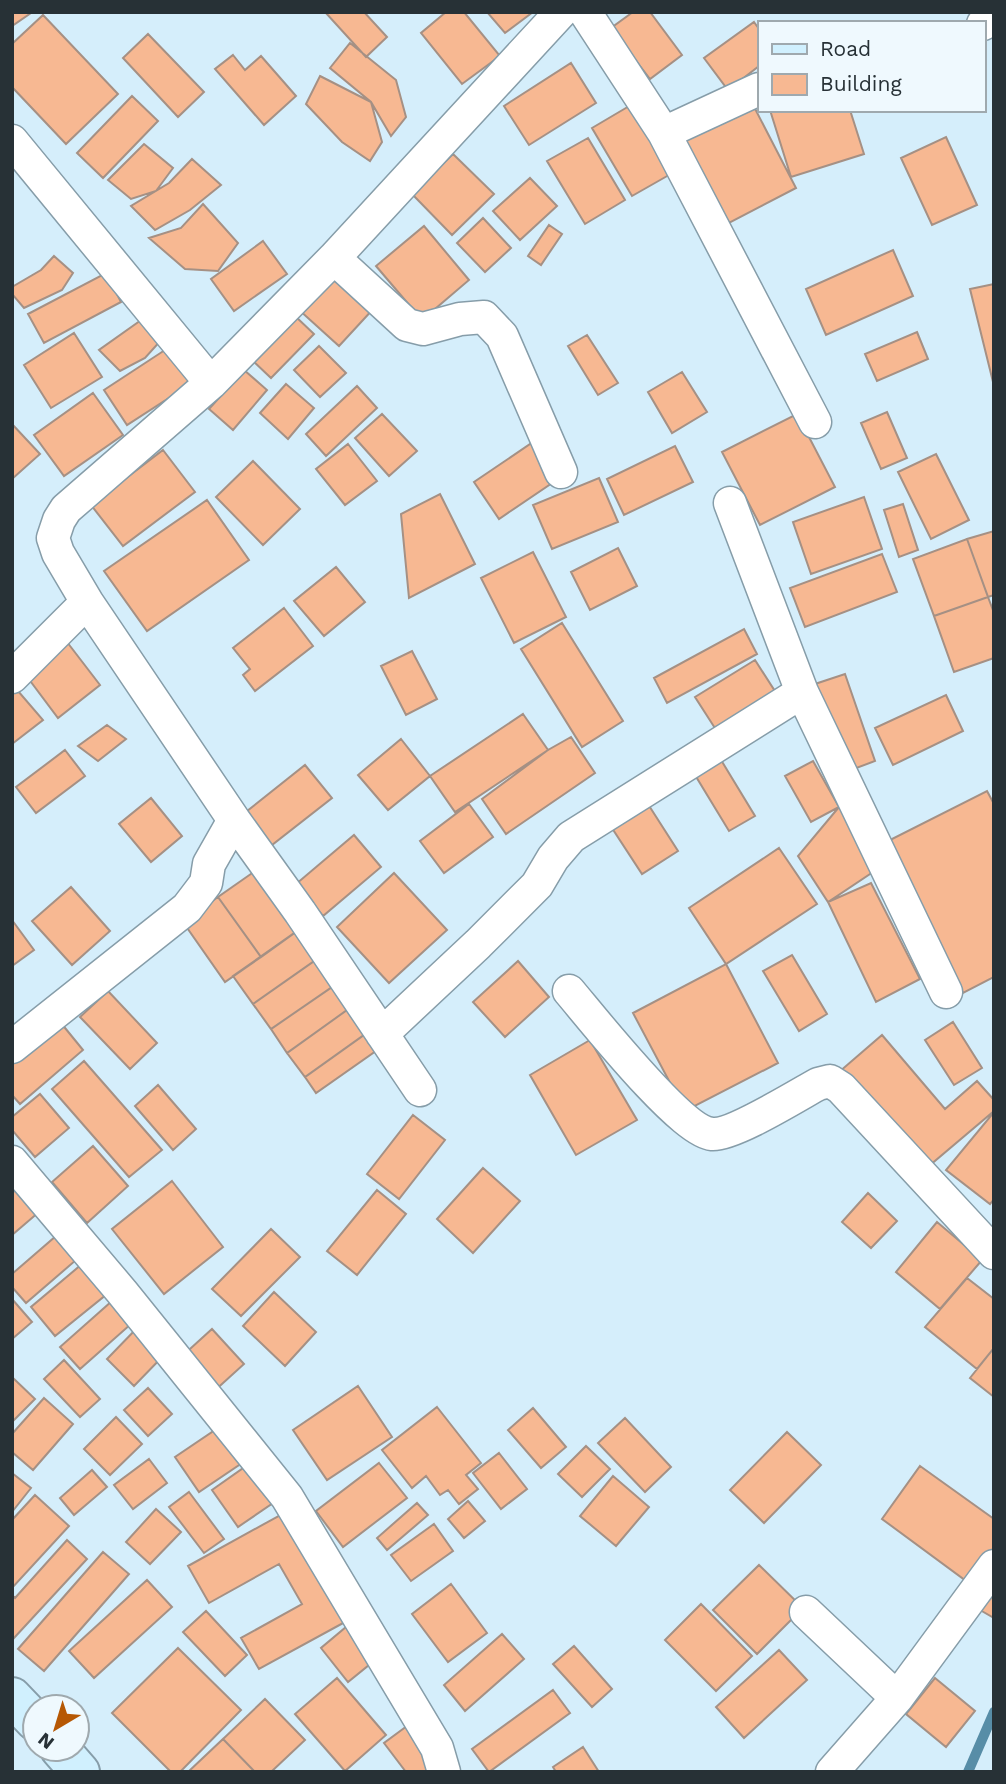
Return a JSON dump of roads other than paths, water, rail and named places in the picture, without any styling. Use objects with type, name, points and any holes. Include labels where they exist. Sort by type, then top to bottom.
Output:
[{"type":"street","points":[[420,1090],[87,602],[58,553],[54,538],[59,520],[66,509],[211,383],[334,258],[561,12]]},
{"type":"street","points":[[585,12],[664,133],[814,422]]},
{"type":"street","points":[[664,133],[758,89]]},
{"type":"street","points":[[12,141],[211,383]]},
{"type":"street","points":[[334,258],[407,325],[423,329],[460,319],[484,317],[502,335],[561,472]]},
{"type":"street","points":[[730,503],[802,692],[946,992]]},
{"type":"street","points":[[12,677],[87,602]]},
{"type":"street","points":[[382,1034],[537,884],[553,858],[571,837],[802,692]]},
{"type":"street","points":[[12,1047],[187,908],[206,883],[209,864],[234,820]]},
{"type":"street","points":[[569,991],[635,1068],[689,1123],[712,1134],[736,1128],[818,1084],[830,1081],[841,1088],[994,1253]]},
{"type":"street","points":[[12,1162],[122,1292],[287,1497],[437,1748],[444,1772]]},
{"type":"street","points":[[832,1772],[897,1698],[994,1566]]},
{"type":"street","points":[[806,1612],[897,1698]]},
{"type":"waterway","points":[[968,1772],[994,1712]]}]
